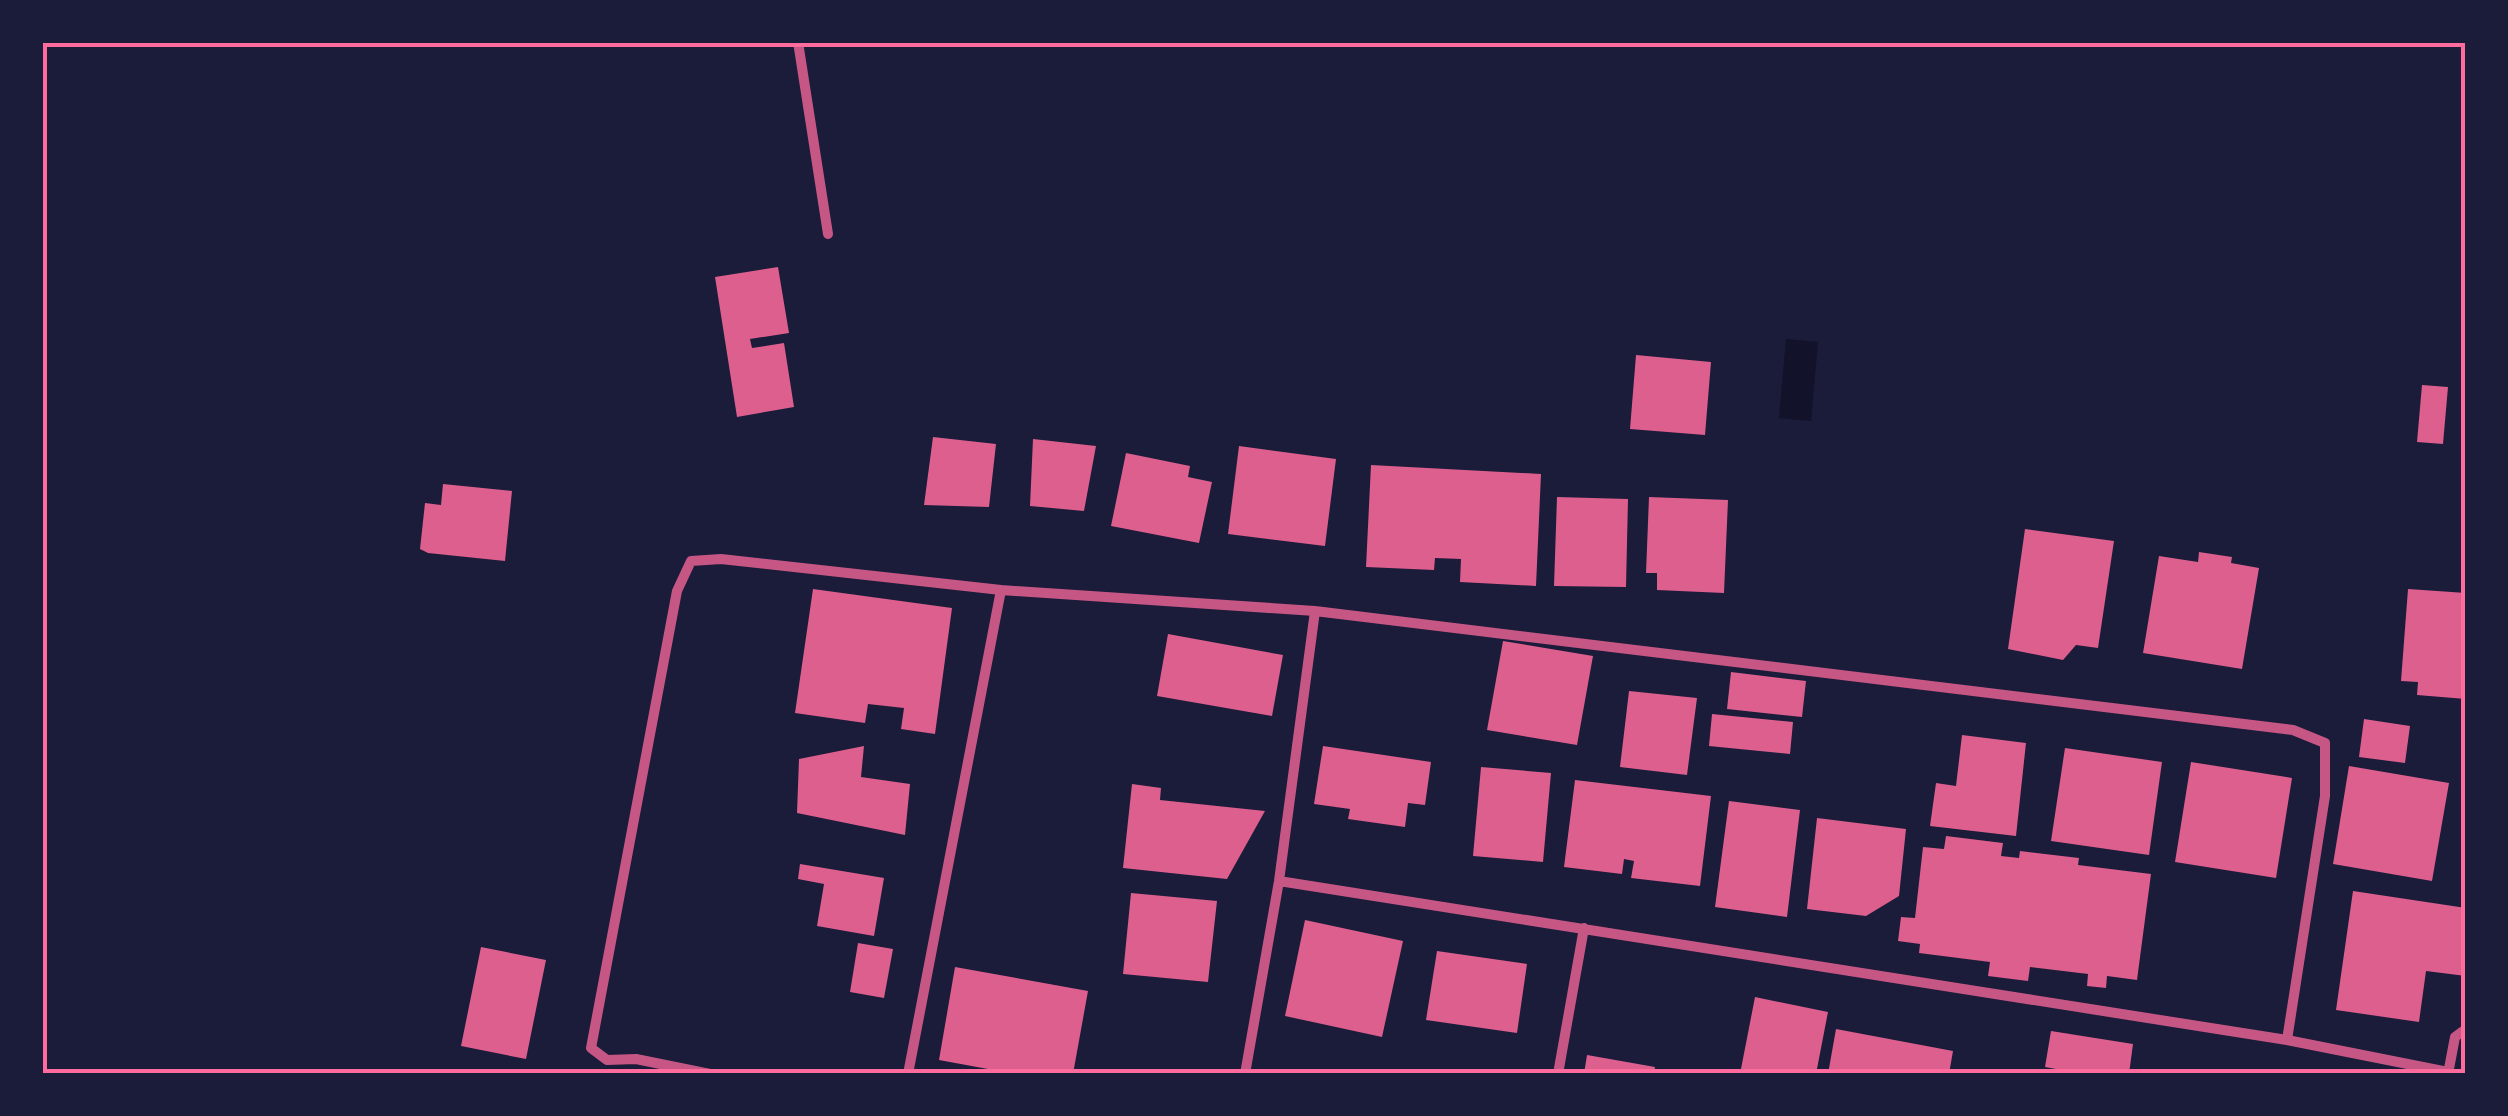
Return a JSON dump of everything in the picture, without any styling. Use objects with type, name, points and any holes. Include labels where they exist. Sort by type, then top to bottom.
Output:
[{"type":"street","points":[[798,42],[828,234]]},
{"type":"street","points":[[710,1074],[636,1059],[607,1060],[591,1048],[677,591],[690,561],[721,559],[1002,590],[1315,610],[2294,730],[2325,743],[2325,796],[2286,1040]]},
{"type":"street","points":[[908,1074],[1002,590]]},
{"type":"street","points":[[1245,1074],[1279,881],[1315,610]]},
{"type":"street","points":[[1279,881],[2286,1040],[2448,1073],[2455,1037],[2466,1030]]},
{"type":"street","points":[[1558,1074],[1584,928]]},
{"type":"shaded area","points":[[1786,339],[1818,342],[1811,421],[1779,418]]},
{"type":"building","points":[[778,267],[789,333],[750,339],[752,348],[784,343],[794,407],[737,417],[715,277]]},
{"type":"building","points":[[1636,355],[1711,362],[1705,435],[1630,429]]},
{"type":"building","points":[[2422,385],[2448,387],[2443,444],[2417,442]]},
{"type":"building","points":[[933,437],[996,444],[989,507],[924,505]]},
{"type":"building","points":[[1033,439],[1096,446],[1084,511],[1030,506]]},
{"type":"building","points":[[1239,446],[1336,459],[1325,546],[1228,534]]},
{"type":"building","points":[[1126,453],[1190,466],[1188,477],[1212,482],[1199,543],[1111,526]]},
{"type":"building","points":[[1371,465],[1541,474],[1536,586],[1460,582],[1461,559],[1435,558],[1434,570],[1366,567]]},
{"type":"building","points":[[443,484],[512,491],[505,561],[420,549],[425,503],[441,505]]},
{"type":"building","points":[[1557,497],[1628,499],[1626,587],[1554,586]]},
{"type":"building","points":[[1649,497],[1728,500],[1724,593],[1657,590],[1657,573],[1646,573]]},
{"type":"building","points":[[2025,529],[2114,541],[2098,648],[2076,645],[2063,660],[2008,649]]},
{"type":"building","points":[[2199,552],[2232,557],[2231,563],[2259,568],[2242,669],[2143,653],[2159,556],[2198,562]]},
{"type":"building","points":[[813,589],[952,608],[935,734],[901,729],[904,708],[868,704],[865,723],[795,713]]},
{"type":"building","points":[[2408,589],[2466,593],[2466,699],[2417,695],[2418,682],[2401,681]]},
{"type":"building","points":[[1168,634],[1283,655],[1272,716],[1157,696]]},
{"type":"building","points":[[1503,641],[1593,656],[1577,745],[1487,730]]},
{"type":"building","points":[[1731,672],[1806,681],[1802,717],[1727,709]]},
{"type":"building","points":[[1629,691],[1697,698],[1687,775],[1620,767]]},
{"type":"building","points":[[1712,714],[1793,722],[1790,754],[1709,746]]},
{"type":"building","points":[[2364,719],[2410,726],[2405,763],[2359,757]]},
{"type":"building","points":[[1962,735],[2026,743],[2016,836],[1930,826],[1936,783],[1956,786]]},
{"type":"building","points":[[864,746],[861,777],[910,784],[905,835],[797,813],[799,759]]},
{"type":"building","points":[[1323,746],[1431,762],[1425,805],[1408,803],[1405,827],[1348,819],[1350,809],[1314,804]]},
{"type":"building","points":[[2065,748],[2162,762],[2149,855],[2051,841]]},
{"type":"building","points":[[2191,762],[2292,778],[2276,878],[2175,862]]},
{"type":"building","points":[[2349,766],[2449,783],[2432,881],[2333,864]]},
{"type":"building","points":[[1481,767],[1551,773],[1543,862],[1473,856]]},
{"type":"building","points":[[1575,780],[1711,796],[1700,886],[1631,878],[1634,861],[1624,859],[1622,874],[1564,867]]},
{"type":"building","points":[[1132,784],[1161,788],[1160,800],[1265,811],[1227,879],[1123,868]]},
{"type":"building","points":[[1729,801],[1800,810],[1787,917],[1715,907]]},
{"type":"building","points":[[1817,818],[1906,829],[1899,896],[1866,916],[1807,909]]},
{"type":"building","points":[[1946,836],[2003,843],[2001,856],[2019,858],[2020,851],[2079,858],[2078,865],[2151,874],[2137,980],[2107,976],[2106,988],[2087,986],[2088,974],[2030,967],[2028,981],[1988,976],[1990,962],[1919,953],[1920,944],[1898,941],[1901,917],[1915,918],[1923,847],[1944,849]]},
{"type":"building","points":[[800,864],[884,878],[874,936],[817,926],[824,884],[798,879]]},
{"type":"building","points":[[2353,891],[2466,908],[2466,976],[2426,971],[2419,1022],[2336,1010]]},
{"type":"building","points":[[1131,893],[1217,901],[1208,982],[1123,974]]},
{"type":"building","points":[[1305,920],[1403,941],[1382,1037],[1285,1016]]},
{"type":"building","points":[[858,943],[893,949],[884,998],[850,992]]},
{"type":"building","points":[[481,947],[546,960],[526,1059],[461,1046]]},
{"type":"building","points":[[1437,951],[1527,964],[1517,1033],[1426,1020]]},
{"type":"building","points":[[955,967],[1088,991],[1073,1074],[1015,1074],[939,1060]]},
{"type":"building","points":[[1755,997],[1828,1012],[1816,1074],[1740,1074]]},
{"type":"building","points":[[1836,1029],[1953,1051],[1949,1074],[1828,1074]]},
{"type":"building","points":[[2051,1031],[2133,1044],[2129,1074],[2083,1074],[2045,1067]]},
{"type":"building","points":[[1587,1055],[1655,1067],[1654,1074],[1584,1074]]}]
